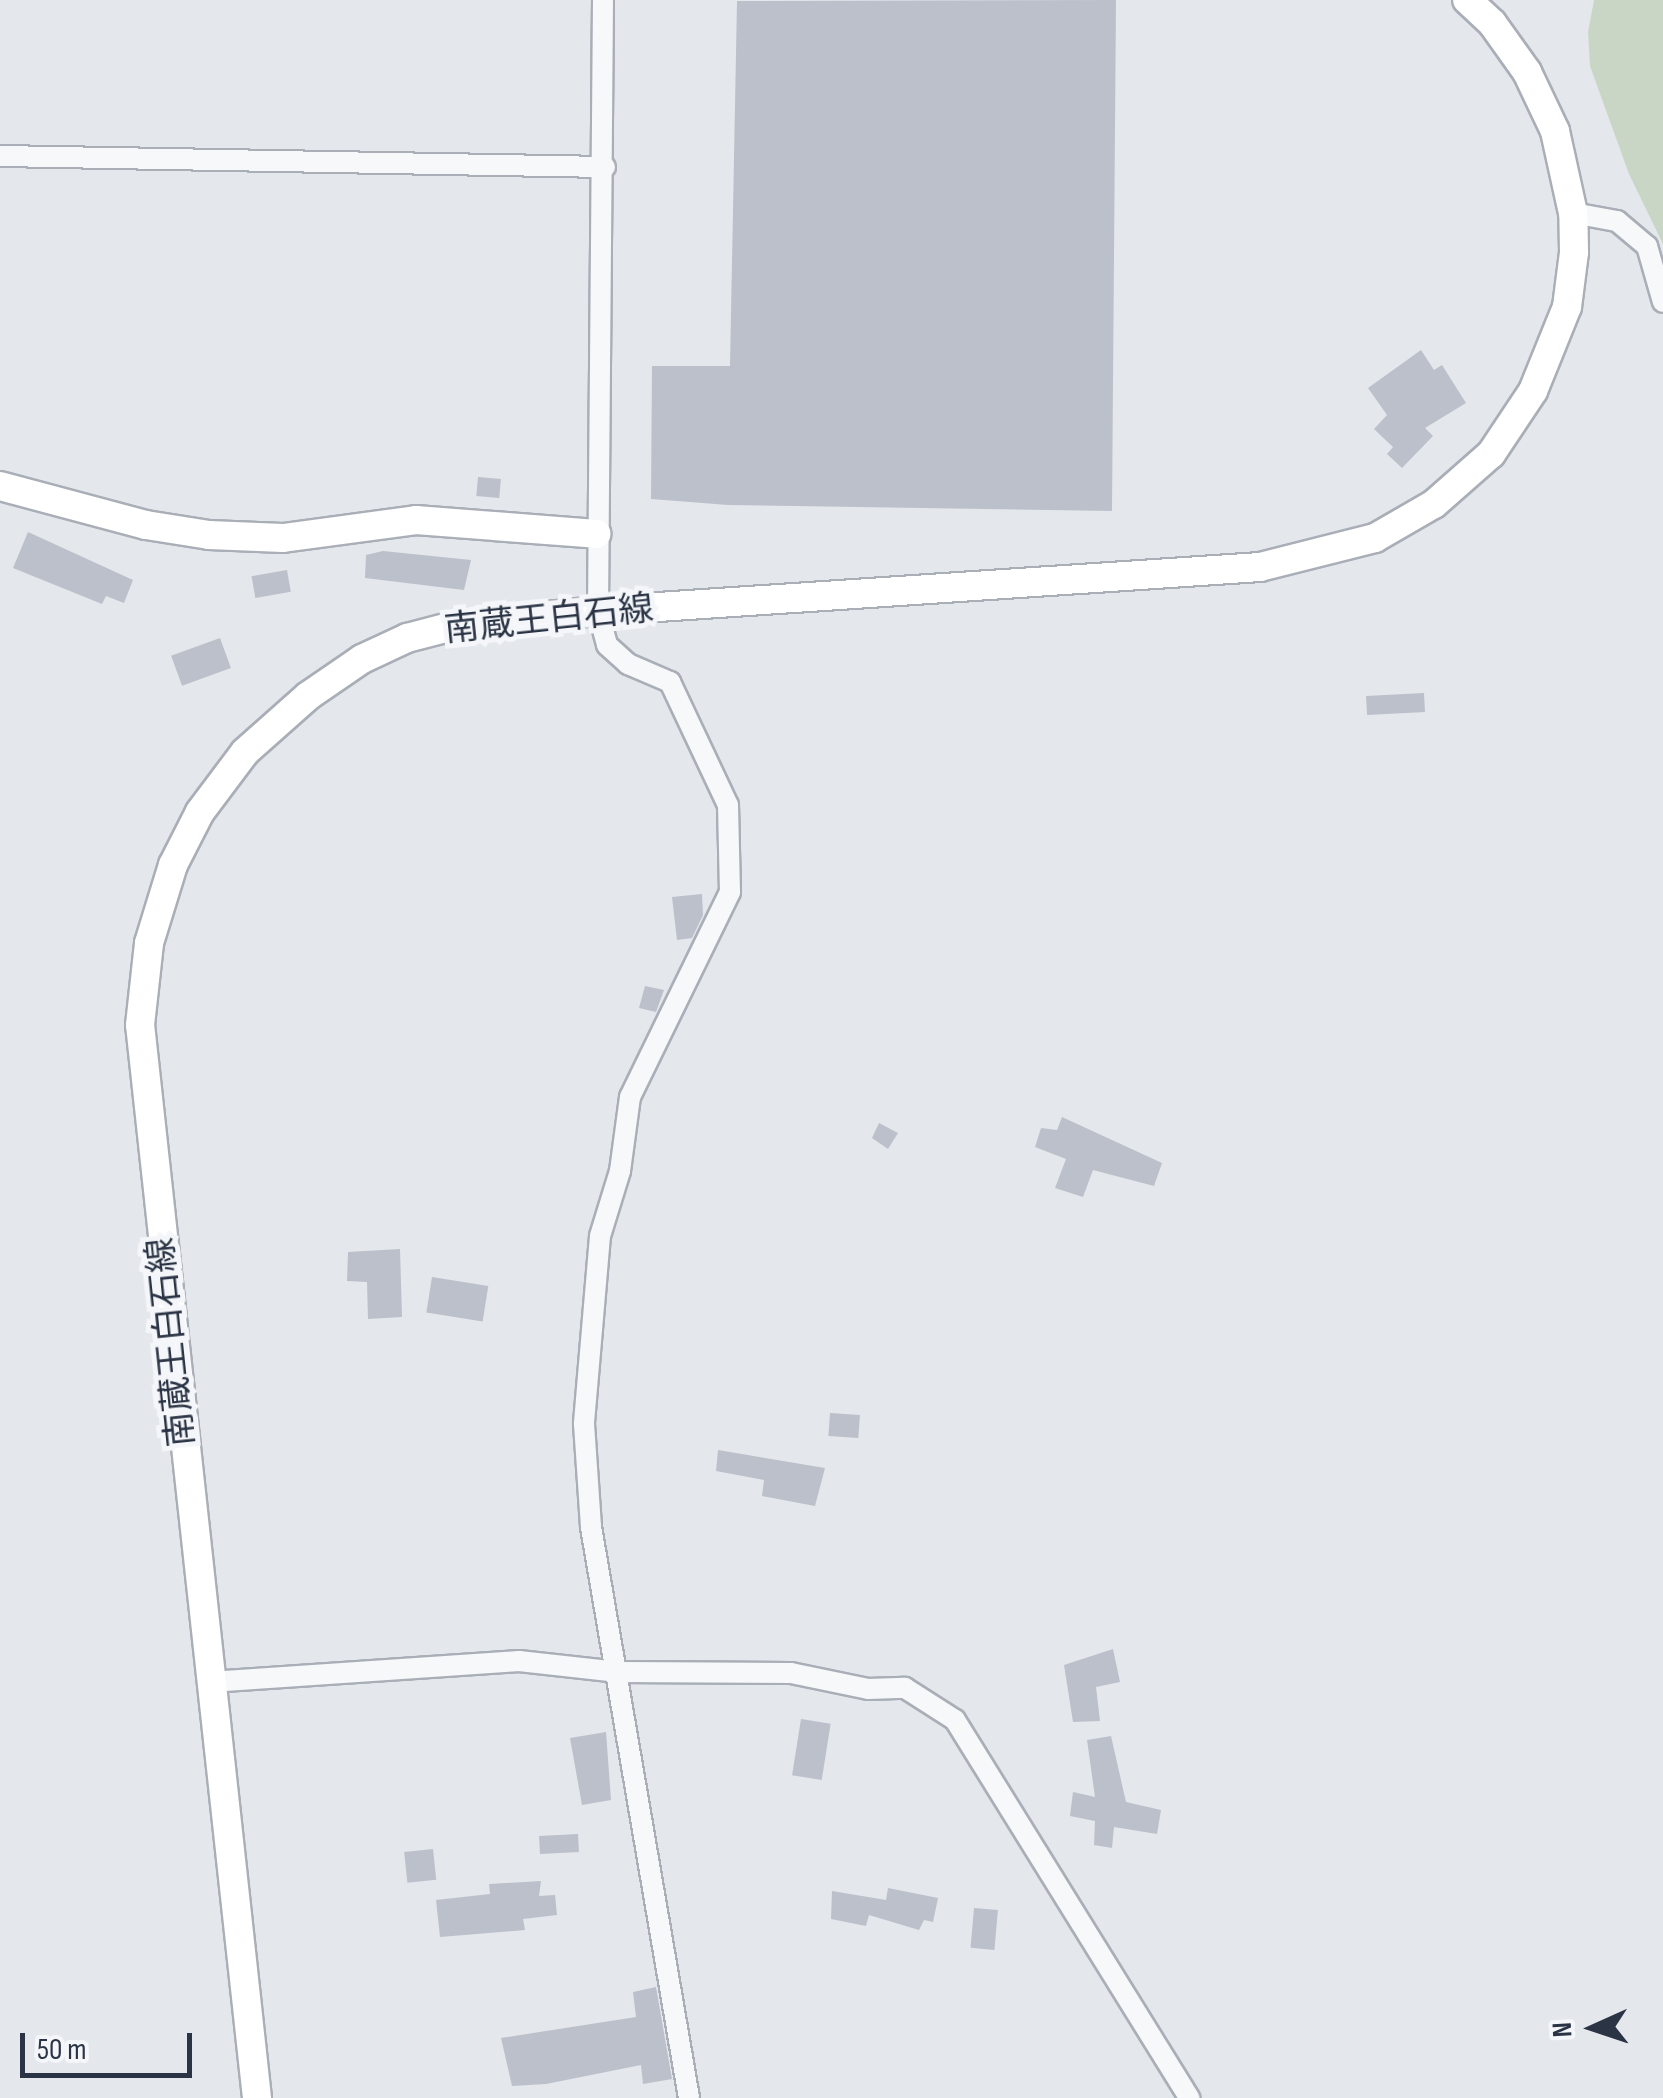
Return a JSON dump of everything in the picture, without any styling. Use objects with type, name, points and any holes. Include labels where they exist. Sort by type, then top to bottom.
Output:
[{"type":"main road","name":"南蔵王白石線","points":[[258,2098],[140,1025],[149,943],[173,865],[200,812],[246,752],[308,696],[362,659],[407,638],[457,625],[598,611],[1188,574],[1293,561],[1375,538],[1434,504],[1464,481],[1518,418],[1550,355],[1567,307],[1574,252],[1573,213],[1555,131],[1528,72],[1492,24],[1467,0]]},
{"type":"main road","points":[[0,486],[146,526],[209,535],[283,538],[416,520],[596,534]]},
{"type":"street","points":[[603,0],[605,168],[596,534],[598,611],[608,645],[628,664],[670,682],[728,804],[729,822],[730,892],[630,1097],[620,1172],[600,1236],[584,1424],[591,1528],[690,2098]]},
{"type":"street","points":[[0,156],[605,168]]},
{"type":"street","points":[[1573,213],[1617,221],[1646,246],[1663,302]]},
{"type":"street","points":[[210,1682],[519,1660],[618,1672],[791,1672],[868,1689],[905,1688],[955,1720],[1189,2098]]},
{"type":"green space","points":[[1594,0],[1663,0],[1663,244],[1629,174],[1590,66],[1588,32]]},
{"type":"building","points":[[1116,0],[1112,511],[728,505],[651,499],[652,366],[730,366],[737,1]]},
{"type":"building","points":[[1421,350],[1434,370],[1442,365],[1466,403],[1425,428],[1433,436],[1402,468],[1387,454],[1393,447],[1374,429],[1387,415],[1368,388]]},
{"type":"building","points":[[478,477],[501,479],[499,498],[476,496]]},
{"type":"building","points":[[28,532],[133,580],[124,603],[106,596],[102,604],[13,568]]},
{"type":"building","points":[[383,551],[471,560],[464,590],[365,578],[366,555]]},
{"type":"building","points":[[287,570],[291,592],[255,598],[252,576]]},
{"type":"building","points":[[220,638],[231,668],[182,686],[171,656]]},
{"type":"building","points":[[1424,693],[1425,712],[1367,715],[1366,696]]},
{"type":"building","points":[[702,894],[703,915],[692,938],[677,940],[672,897]]},
{"type":"building","points":[[645,986],[664,990],[656,1012],[639,1008]]},
{"type":"building","points":[[1062,1117],[1162,1163],[1154,1186],[1093,1170],[1083,1197],[1055,1188],[1066,1159],[1035,1147],[1041,1128],[1057,1130]]},
{"type":"building","points":[[879,1123],[898,1133],[888,1149],[872,1138]]},
{"type":"building","points":[[400,1249],[402,1317],[368,1319],[367,1282],[347,1281],[348,1252]]},
{"type":"building","points":[[432,1277],[488,1286],[483,1321],[426,1313]]},
{"type":"building","points":[[830,1413],[860,1415],[858,1438],[828,1436]]},
{"type":"building","points":[[718,1450],[825,1468],[815,1506],[762,1496],[764,1480],[716,1471]]},
{"type":"building","points":[[1113,1649],[1120,1682],[1096,1687],[1100,1721],[1073,1722],[1064,1665]]},
{"type":"building","points":[[801,1719],[831,1724],[822,1780],[792,1775]]},
{"type":"building","points":[[606,1732],[611,1800],[582,1805],[570,1738]]},
{"type":"building","points":[[1111,1736],[1126,1802],[1161,1810],[1157,1834],[1114,1827],[1112,1848],[1094,1845],[1095,1821],[1070,1816],[1073,1792],[1095,1797],[1087,1740]]},
{"type":"building","points":[[578,1834],[579,1852],[540,1854],[539,1836]]},
{"type":"building","points":[[433,1849],[436,1880],[407,1883],[404,1852]]},
{"type":"building","points":[[541,1881],[539,1896],[555,1895],[557,1915],[523,1919],[525,1930],[440,1937],[436,1900],[490,1894],[489,1884]]},
{"type":"building","points":[[888,1888],[938,1898],[933,1922],[924,1920],[919,1930],[869,1915],[866,1926],[831,1919],[832,1891],[886,1900]]},
{"type":"building","points":[[974,1908],[998,1910],[994,1950],[971,1948]]},
{"type":"building","points":[[656,1987],[672,2079],[643,2084],[641,2065],[546,2084],[512,2086],[501,2038],[636,2017],[633,1992]]}]
